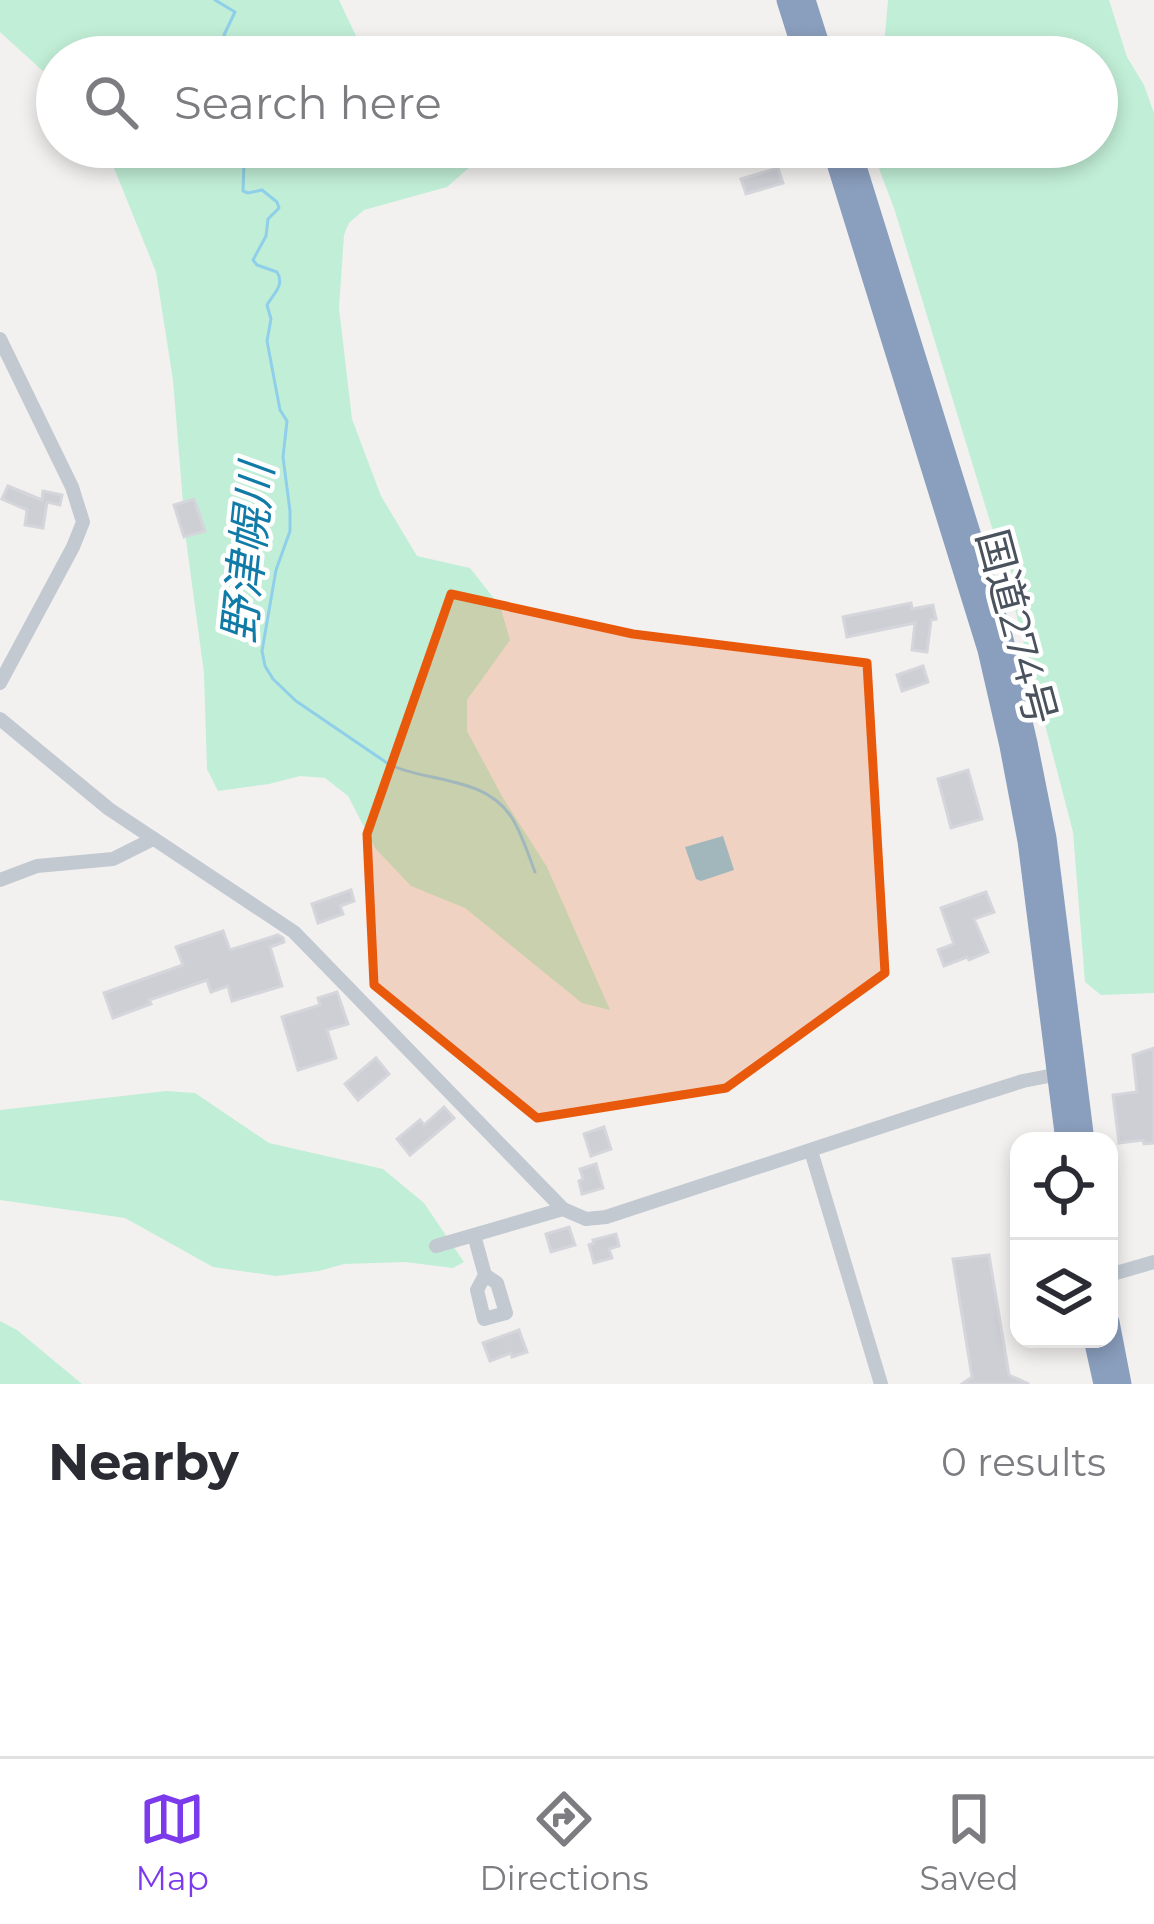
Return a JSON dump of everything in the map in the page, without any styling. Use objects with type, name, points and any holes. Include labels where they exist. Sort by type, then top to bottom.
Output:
[{"type":"highway","points":[[787,0],[798,36]]},
{"type":"highway","points":[[805,0],[816,36]]},
{"type":"highway","name":"国道274号","points":[[839,168],[988,650],[1028,841],[1066,1073],[1082,1132]]},
{"type":"highway","name":"国道274号","points":[[856,168],[1008,660],[1028,743],[1046,838],[1066,1073],[1066,1132]]},
{"type":"highway","points":[[1096,1348],[1103,1384]]},
{"type":"highway","points":[[1114,1348],[1121,1384]]},
{"type":"street","points":[[0,338],[72,487],[83,522],[0,683]]},
{"type":"street","points":[[0,719],[110,809],[294,932],[563,1209],[586,1219],[606,1217],[944,1106],[1066,1073]]},
{"type":"street","points":[[0,880],[37,866],[112,859],[152,839]]},
{"type":"street","points":[[811,1151],[881,1384]]},
{"type":"street","points":[[436,1246],[563,1209]]},
{"type":"street","points":[[474,1235],[485,1275]]},
{"type":"street","points":[[1118,1272],[1154,1262]]},
{"type":"highlighted area","points":[[451,594],[633,634],[867,663],[885,973],[726,1088],[537,1118],[374,985],[367,834]]},
{"type":"green space","points":[[0,0],[339,0],[356,36],[36,36],[36,65],[0,32]]},
{"type":"green space","points":[[888,0],[1109,0],[1127,57],[1154,113],[1154,993],[1101,995],[1085,982],[1073,832],[1004,567],[879,168],[1118,168],[1118,36],[885,36]]},
{"type":"green space","points":[[114,168],[469,168],[447,187],[364,210],[349,223],[339,308],[352,419],[381,496],[417,556],[470,568],[500,606],[510,640],[467,700],[467,731],[547,867],[610,1010],[582,1003],[465,908],[411,886],[375,848],[348,796],[325,778],[300,776],[218,791],[207,769],[204,673],[186,540],[173,380],[156,272]]},
{"type":"green space","points":[[166,1091],[195,1093],[269,1143],[383,1169],[424,1203],[464,1262],[453,1268],[405,1262],[344,1264],[276,1276],[213,1267],[125,1218],[0,1200],[0,1110]]},
{"type":"green space","points":[[0,1321],[17,1330],[82,1384],[0,1384]]},
{"type":"water","points":[[723,836],[734,870],[696,879],[685,847]]},
{"type":"building","points":[[778,168],[783,183],[746,194],[741,179]]},
{"type":"building","points":[[8,486],[42,500],[43,491],[62,495],[60,505],[47,502],[43,528],[25,525],[27,510],[2,499]]},
{"type":"building","points":[[194,499],[205,531],[184,537],[174,505]]},
{"type":"building","points":[[911,603],[912,609],[933,605],[936,619],[931,620],[927,652],[912,650],[915,623],[847,637],[843,617]]},
{"type":"building","points":[[923,666],[928,682],[902,691],[897,675]]},
{"type":"building","points":[[968,770],[982,819],[951,828],[938,779]]},
{"type":"building","points":[[351,890],[354,901],[340,906],[343,914],[318,923],[312,904]]},
{"type":"building","points":[[986,892],[994,912],[974,919],[988,952],[944,966],[938,950],[954,944],[941,908]]},
{"type":"building","points":[[223,931],[230,950],[278,935],[283,938],[284,942],[270,947],[282,986],[232,1001],[228,986],[211,992],[207,980],[113,1018],[104,993],[183,965],[176,947]]},
{"type":"building","points":[[337,992],[348,1024],[327,1030],[336,1058],[298,1070],[282,1017],[320,1005],[318,998]]},
{"type":"building","points":[[1154,1048],[1154,1143],[1119,1143],[1113,1095],[1137,1092],[1133,1055]]},
{"type":"building","points":[[376,1058],[389,1074],[358,1100],[345,1084]]},
{"type":"building","points":[[444,1107],[454,1118],[410,1155],[397,1139],[420,1120],[424,1125]]},
{"type":"building","points":[[604,1127],[611,1149],[591,1156],[584,1134]]},
{"type":"building","points":[[596,1164],[603,1188],[582,1194],[580,1169]]},
{"type":"building","points":[[569,1227],[575,1245],[551,1252],[546,1234]]},
{"type":"building","points":[[616,1234],[619,1246],[609,1249],[612,1258],[594,1263],[589,1245]]},
{"type":"building","points":[[989,1255],[1009,1375],[1029,1384],[962,1384],[972,1377],[953,1259]]},
{"type":"building","points":[[519,1330],[527,1352],[490,1361],[483,1343]]},
{"type":"waterway","name":"野津幌川","points":[[215,0],[235,12],[224,36]]},
{"type":"waterway","name":"野津幌川","points":[[244,168],[243,191],[262,190],[279,208],[268,219],[266,236],[253,260],[277,272],[280,281],[267,305],[271,319],[267,341],[280,410],[287,421],[283,457],[290,511],[290,531],[276,570],[262,651],[265,666],[296,701],[390,765],[456,782],[501,804],[516,824],[535,872]]}]
